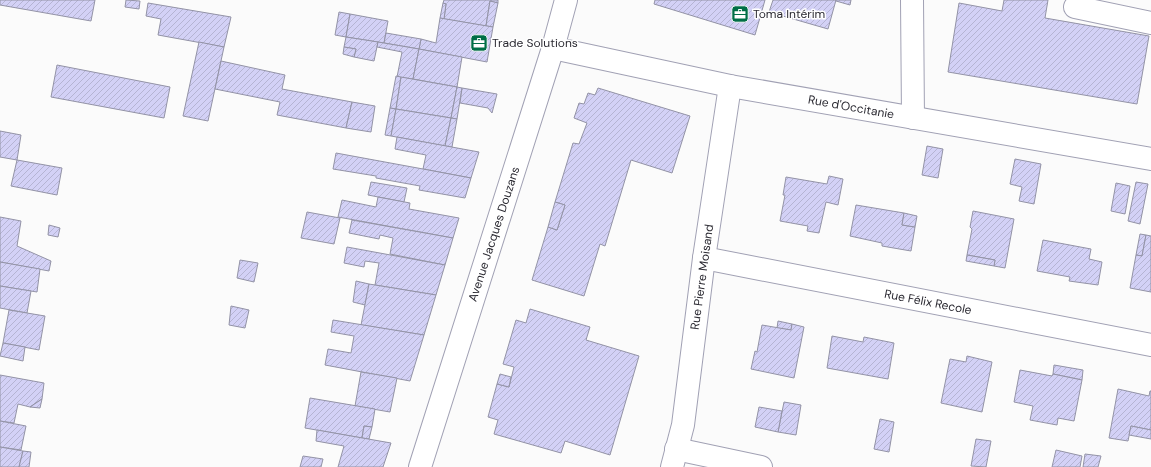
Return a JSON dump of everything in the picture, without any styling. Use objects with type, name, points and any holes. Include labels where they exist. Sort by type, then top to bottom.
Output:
[{"type":"street","name":"Avenue Jacques Douzans","points":[[420,467],[553,48],[566,0]]},
{"type":"street","points":[[912,0],[913,118]]},
{"type":"street","points":[[1075,7],[1151,22]]},
{"type":"street","name":"Rue d'Occitanie","points":[[553,48],[730,86],[1151,159]]},
{"type":"street","name":"Rue Pierre Moisand","points":[[674,458],[683,425],[704,258],[730,86]]},
{"type":"street","name":"Rue Félix Recole","points":[[704,258],[1151,345]]},
{"type":"street","points":[[674,458],[762,467]]},
{"type":"building","points":[[0,0],[95,0],[91,21],[0,5]]},
{"type":"building","points":[[126,0],[140,1],[139,9],[125,7]]},
{"type":"building","points":[[444,0],[498,0],[498,3],[490,1],[486,26],[444,19],[446,4],[443,3]]},
{"type":"building","points":[[655,0],[765,0],[755,35],[654,4]]},
{"type":"building","points":[[773,0],[836,0],[828,29],[769,12]]},
{"type":"building","points":[[836,0],[851,0],[850,5]]},
{"type":"building","points":[[1004,0],[1048,0],[1045,18],[1149,36],[1137,104],[948,72],[959,3],[1002,11]]},
{"type":"building","points":[[490,1],[498,3],[493,27],[486,26]]},
{"type":"building","points":[[148,3],[231,17],[224,47],[158,35],[161,19],[146,16]]},
{"type":"building","points":[[443,3],[446,4],[444,19],[440,18]]},
{"type":"building","points":[[339,12],[350,14],[346,37],[335,35]]},
{"type":"building","points":[[350,14],[388,21],[384,43],[346,37]]},
{"type":"building","points":[[440,18],[493,27],[487,62],[419,49],[421,39],[436,43]]},
{"type":"building","points":[[386,33],[421,39],[419,49],[384,43]]},
{"type":"building","points":[[346,37],[378,42],[374,61],[354,57],[356,49],[344,47]]},
{"type":"building","points":[[199,42],[224,47],[208,121],[183,116]]},
{"type":"building","points":[[378,42],[419,49],[413,79],[397,77],[402,52],[377,47]]},
{"type":"building","points":[[344,47],[356,49],[354,57],[343,54]]},
{"type":"building","points":[[419,49],[462,57],[457,87],[413,79]]},
{"type":"building","points":[[221,61],[285,75],[282,89],[352,102],[346,128],[277,115],[280,102],[215,89]]},
{"type":"building","points":[[57,65],[170,87],[164,118],[51,97]]},
{"type":"building","points":[[396,76],[401,77],[396,109],[390,108]]},
{"type":"building","points":[[401,77],[457,87],[451,118],[396,109]]},
{"type":"building","points":[[457,87],[462,88],[457,119],[451,118]]},
{"type":"building","points":[[462,88],[497,94],[492,113],[488,108],[460,103]]},
{"type":"building","points":[[598,88],[690,116],[672,173],[631,160],[605,246],[600,244],[584,296],[532,280],[548,227],[557,230],[565,205],[555,202],[573,143],[579,144],[587,123],[574,118],[579,103],[584,104],[588,93],[595,95]]},
{"type":"building","points":[[352,102],[375,106],[371,132],[346,128]]},
{"type":"building","points":[[390,108],[396,109],[391,136],[385,135]]},
{"type":"building","points":[[396,109],[451,118],[445,146],[391,136]]},
{"type":"building","points":[[451,118],[457,119],[452,147],[445,146]]},
{"type":"building","points":[[0,131],[21,135],[17,160],[0,157]]},
{"type":"building","points":[[397,137],[479,152],[471,178],[423,169],[426,155],[395,149]]},
{"type":"building","points":[[927,146],[943,149],[938,178],[922,175]]},
{"type":"building","points":[[336,153],[471,178],[465,198],[419,190],[420,186],[376,178],[376,176],[333,169]]},
{"type":"building","points":[[1015,159],[1041,164],[1034,204],[1019,201],[1022,187],[1010,184]]},
{"type":"building","points":[[17,160],[62,168],[57,195],[11,186]]},
{"type":"building","points":[[829,176],[843,179],[838,205],[826,202],[819,233],[807,231],[808,226],[780,221],[785,195],[783,195],[786,177],[827,184]]},
{"type":"building","points":[[371,182],[407,188],[404,202],[368,195]]},
{"type":"building","points":[[1136,182],[1148,184],[1140,224],[1128,221]]},
{"type":"building","points":[[1116,183],[1130,186],[1125,214],[1111,211]]},
{"type":"building","points":[[378,197],[410,203],[409,209],[459,218],[453,238],[338,217],[342,200],[376,207]]},
{"type":"building","points":[[555,202],[565,205],[557,230],[548,227]]},
{"type":"building","points":[[856,205],[904,213],[902,225],[915,227],[911,251],[882,246],[882,243],[850,236]]},
{"type":"building","points":[[973,211],[1014,219],[1005,268],[994,266],[995,260],[967,255],[972,229],[970,227]]},
{"type":"building","points":[[307,212],[340,218],[334,244],[301,238]]},
{"type":"building","points":[[904,213],[917,216],[915,227],[902,225]]},
{"type":"building","points":[[0,217],[21,221],[17,246],[51,261],[49,271],[0,262]]},
{"type":"building","points":[[352,220],[453,238],[445,265],[390,254],[393,238],[380,235],[379,239],[349,233]]},
{"type":"building","points":[[49,225],[60,228],[58,237],[48,235]]},
{"type":"building","points":[[1140,234],[1146,235],[1142,256],[1136,255]]},
{"type":"building","points":[[1146,235],[1151,236],[1151,292],[1130,288],[1136,255],[1142,256]]},
{"type":"building","points":[[1043,240],[1091,249],[1089,259],[1102,262],[1098,285],[1069,281],[1070,277],[1037,271]]},
{"type":"building","points":[[347,247],[445,265],[436,295],[375,285],[379,263],[365,261],[364,267],[344,263]]},
{"type":"building","points":[[967,255],[995,260],[994,266],[966,261]]},
{"type":"building","points":[[240,260],[258,263],[254,282],[237,278]]},
{"type":"building","points":[[0,262],[40,269],[37,292],[0,286]]},
{"type":"building","points":[[356,281],[369,284],[365,305],[353,302]]},
{"type":"building","points":[[369,284],[436,295],[424,335],[361,325]]},
{"type":"building","points":[[0,286],[31,291],[27,313],[0,308]]},
{"type":"building","points":[[231,306],[249,310],[245,328],[229,325]]},
{"type":"building","points":[[530,309],[590,327],[586,340],[639,356],[610,455],[565,441],[561,453],[494,434],[498,420],[488,417],[497,384],[509,387],[514,367],[503,364],[516,320],[526,323]]},
{"type":"building","points":[[9,310],[45,316],[39,350],[3,343]]},
{"type":"building","points":[[333,320],[424,335],[410,381],[325,365],[328,349],[351,353],[354,336],[331,332]]},
{"type":"building","points":[[778,321],[792,324],[791,330],[777,328]]},
{"type":"building","points":[[792,324],[804,327],[794,378],[751,369],[755,351],[757,352],[762,325],[791,330]]},
{"type":"building","points":[[832,336],[863,342],[864,337],[894,343],[888,379],[827,368]]},
{"type":"building","points":[[3,343],[25,347],[23,361],[0,356]]},
{"type":"building","points":[[967,356],[992,362],[982,412],[941,403],[950,359],[966,362]]},
{"type":"building","points":[[1054,365],[1083,370],[1082,380],[1053,374]]},
{"type":"building","points":[[1020,370],[1052,376],[1053,374],[1082,380],[1074,421],[1058,418],[1057,425],[1030,420],[1033,406],[1014,402]]},
{"type":"building","points":[[361,372],[397,378],[390,412],[355,406]]},
{"type":"building","points":[[500,374],[511,377],[509,387],[497,384]]},
{"type":"building","points":[[0,375],[44,383],[42,399],[30,407],[18,404],[14,423],[0,421]]},
{"type":"building","points":[[1118,389],[1149,396],[1151,391],[1151,430],[1131,426],[1128,441],[1109,438]]},
{"type":"building","points":[[310,398],[375,409],[372,427],[364,426],[362,438],[305,428]]},
{"type":"building","points":[[42,399],[40,408],[30,407]]},
{"type":"building","points":[[784,402],[801,405],[796,435],[778,432]]},
{"type":"building","points":[[759,407],[782,411],[778,432],[755,427]]},
{"type":"building","points":[[880,419],[894,422],[889,452],[874,449]]},
{"type":"building","points":[[0,421],[26,426],[21,450],[0,447]]},
{"type":"building","points":[[364,426],[372,427],[369,439],[362,438]]},
{"type":"building","points":[[1131,426],[1151,430],[1151,439],[1129,435]]},
{"type":"building","points":[[317,430],[391,443],[383,467],[338,467],[344,446],[316,441]]},
{"type":"building","points":[[976,439],[991,441],[986,467],[971,466]]},
{"type":"building","points":[[0,447],[23,451],[19,467],[0,467]]},
{"type":"building","points":[[1056,450],[1082,456],[1080,467],[1052,467]]},
{"type":"building","points":[[23,451],[31,452],[29,467],[19,467]]},
{"type":"building","points":[[1085,454],[1101,456],[1098,467],[1083,467]]},
{"type":"building","points":[[303,456],[323,459],[321,467],[300,467]]},
{"type":"place","name":"Toma Intérim","points":[[740,14]]},
{"type":"place","name":"Trade Solutions","points":[[479,43]]}]
